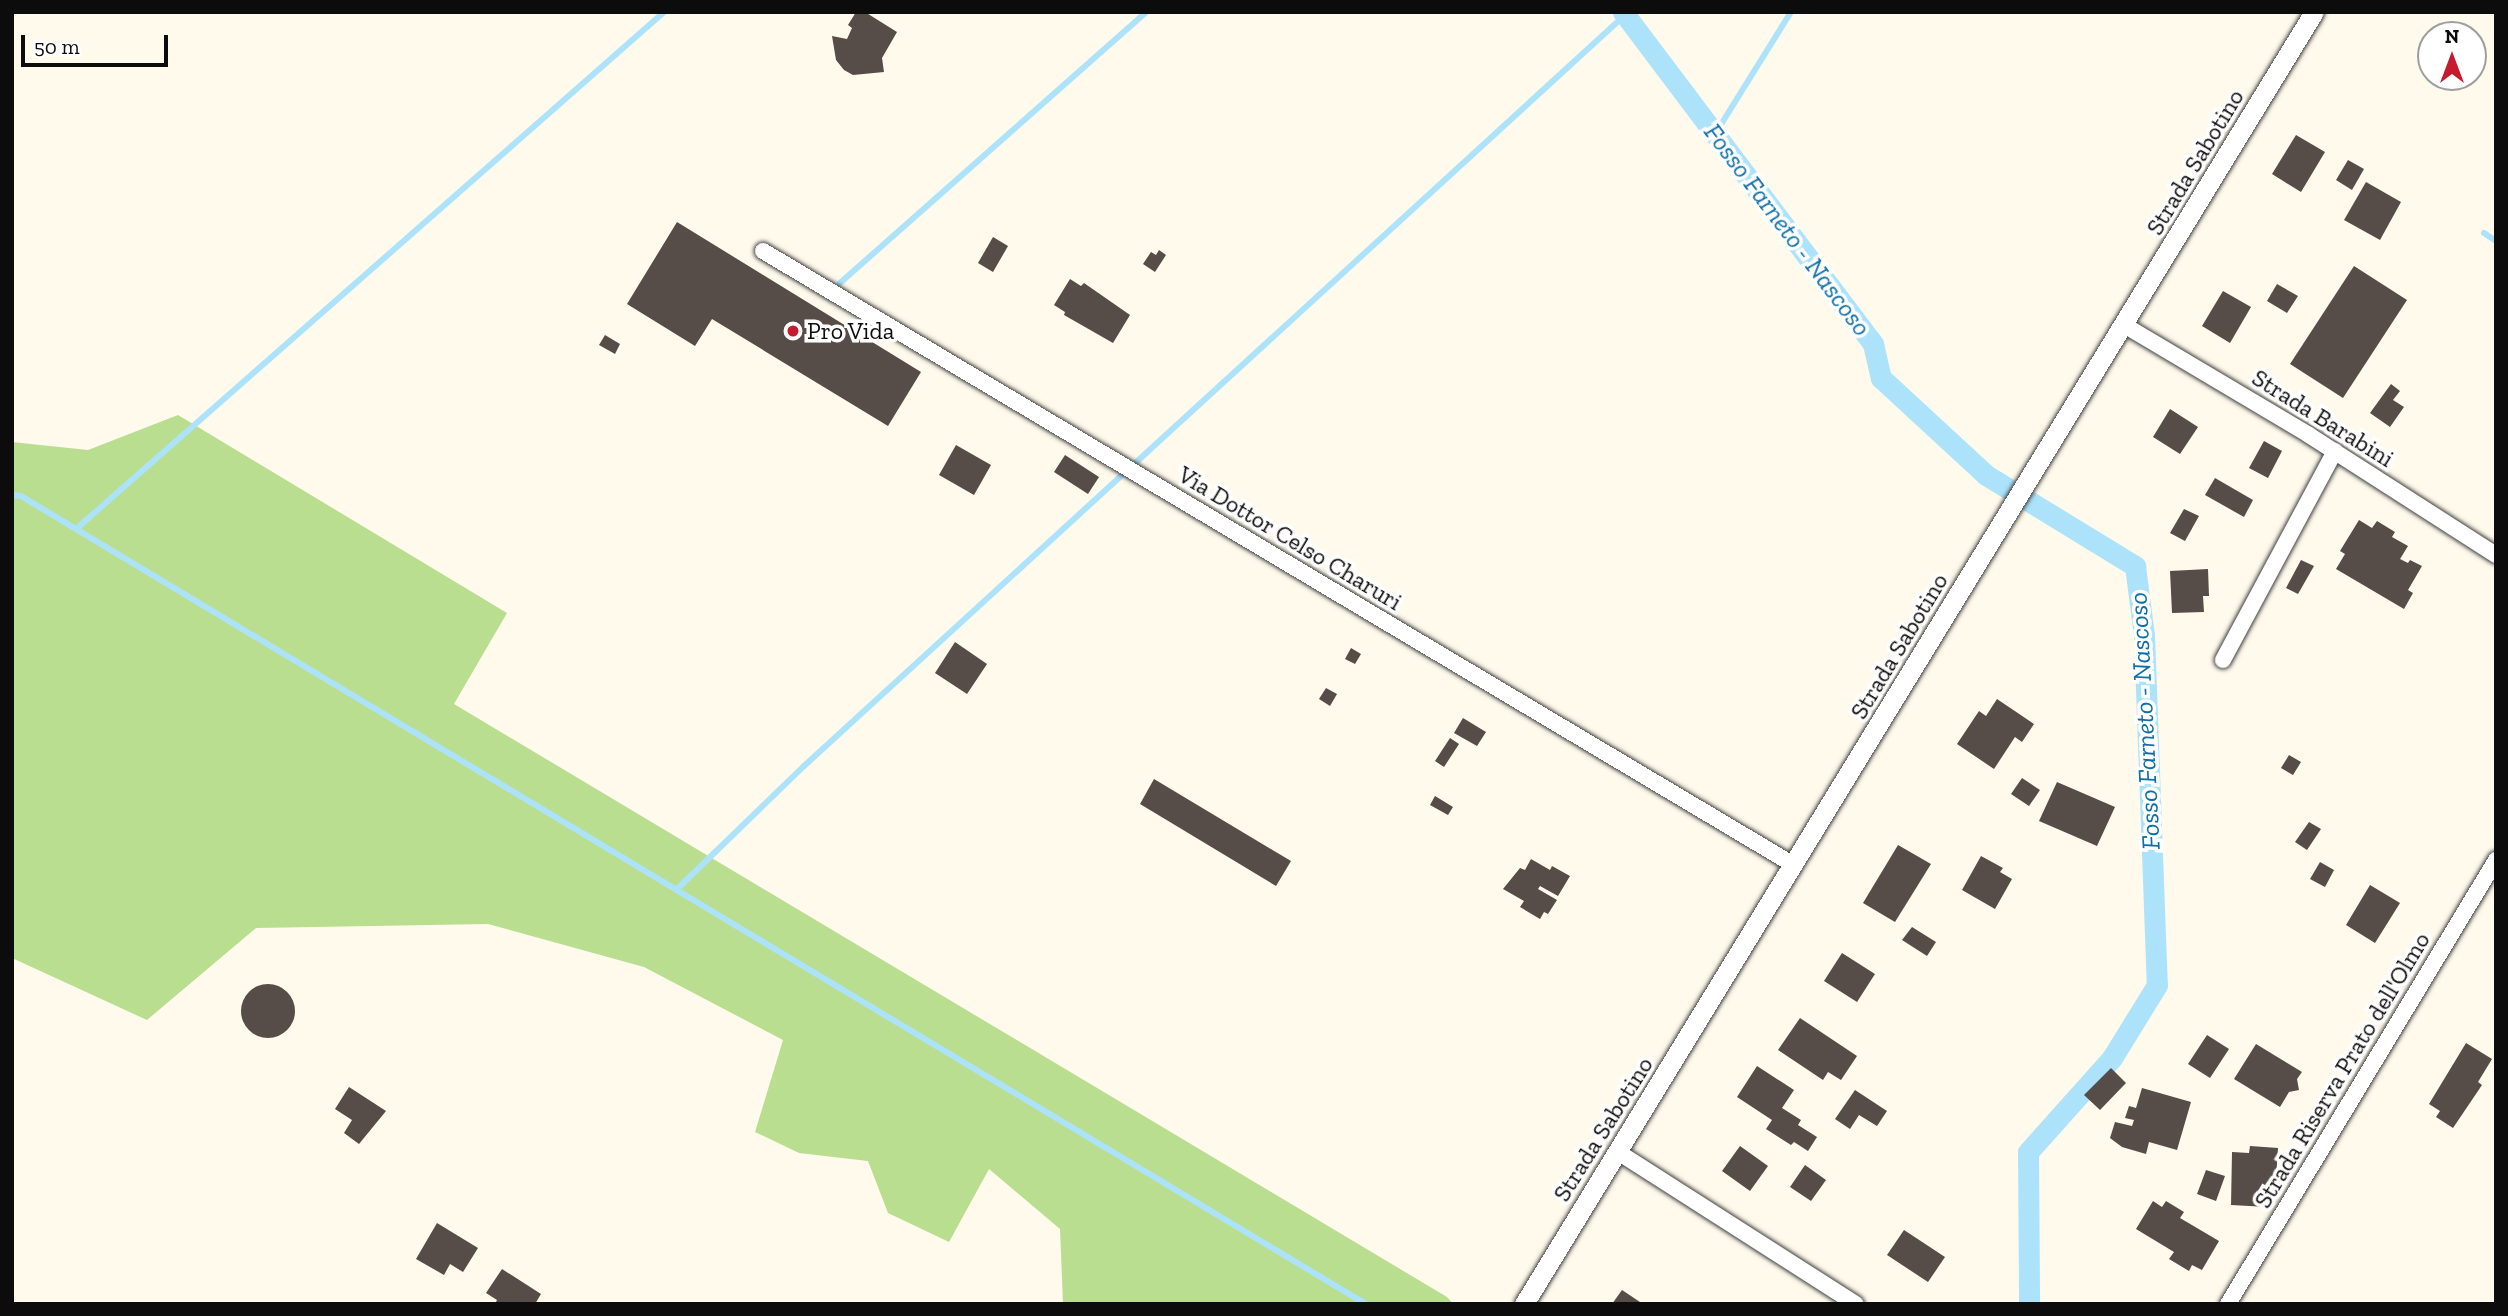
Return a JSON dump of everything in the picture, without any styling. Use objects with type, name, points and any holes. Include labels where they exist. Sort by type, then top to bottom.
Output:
[{"type":"street","name":"Strada Sabotino","points":[[1524,1304],[2314,12]]},
{"type":"street","name":"Via Dottor Celso Charuri","points":[[763,251],[1794,864]]},
{"type":"street","name":"Strada Barabini","points":[[2123,325],[2335,451],[2496,555]]},
{"type":"street","points":[[2223,660],[2335,451]]},
{"type":"street","name":"Strada Riserva Prato dell'Olmo","points":[[2228,1304],[2496,860]]},
{"type":"street","points":[[1618,1152],[1856,1304]]},
{"type":"green space","points":[[178,415],[507,613],[454,704],[1447,1297],[1453,1304],[1063,1304],[1060,1229],[989,1169],[949,1242],[888,1213],[868,1161],[799,1153],[755,1132],[783,1040],[644,967],[488,924],[256,928],[147,1020],[12,958],[12,442],[88,450]]},
{"type":"building","points":[[856,12],[865,12],[897,32],[882,58],[884,72],[853,75],[844,70],[836,60],[832,36],[847,39],[852,28],[848,25]]},
{"type":"building","points":[[2296,135],[2325,152],[2301,192],[2272,174]]},
{"type":"building","points":[[2348,160],[2364,169],[2352,190],[2336,180]]},
{"type":"building","points":[[2366,182],[2401,202],[2380,240],[2344,220]]},
{"type":"building","name":"Pro Vida","points":[[677,222],[921,372],[888,426],[712,319],[695,346],[627,304]]},
{"type":"building","points":[[993,237],[1008,246],[993,272],[978,263]]},
{"type":"building","points":[[1159,250],[1166,255],[1155,272],[1143,264],[1151,252],[1156,255]]},
{"type":"building","points":[[2354,266],[2407,300],[2343,398],[2290,364]]},
{"type":"building","points":[[1070,279],[1081,286],[1084,283],[1130,315],[1113,343],[1064,315],[1065,312],[1054,305]]},
{"type":"building","points":[[2277,284],[2298,296],[2287,313],[2267,301]]},
{"type":"building","points":[[2223,291],[2251,307],[2230,343],[2202,326]]},
{"type":"building","points":[[605,335],[620,344],[615,354],[599,345]]},
{"type":"building","points":[[2391,384],[2400,391],[2393,400],[2404,407],[2390,427],[2370,413]]},
{"type":"building","points":[[2170,409],[2198,427],[2180,454],[2153,437]]},
{"type":"building","points":[[2264,441],[2282,451],[2268,478],[2249,468]]},
{"type":"building","points":[[956,445],[991,465],[974,495],[939,475]]},
{"type":"building","points":[[1065,455],[1099,477],[1088,494],[1054,472]]},
{"type":"building","points":[[2215,478],[2253,500],[2244,517],[2205,495]]},
{"type":"building","points":[[2184,509],[2199,516],[2185,541],[2170,533]]},
{"type":"building","points":[[2359,520],[2372,528],[2377,521],[2395,532],[2392,537],[2408,546],[2400,559],[2422,566],[2408,590],[2413,593],[2404,609],[2336,569],[2345,554],[2340,551]]},
{"type":"building","points":[[2301,560],[2314,566],[2298,594],[2286,588]]},
{"type":"building","points":[[2208,569],[2209,596],[2203,596],[2204,612],[2172,613],[2170,571]]},
{"type":"building","points":[[955,642],[987,664],[967,694],[935,673]]},
{"type":"building","points":[[1351,648],[1361,654],[1355,664],[1345,659]]},
{"type":"building","points":[[1326,688],[1337,694],[1330,706],[1319,699]]},
{"type":"building","points":[[1997,699],[2034,724],[2022,742],[2015,737],[1994,769],[1957,744],[1979,711],[1986,716]]},
{"type":"building","points":[[1463,718],[1486,732],[1477,746],[1454,733]]},
{"type":"building","points":[[1450,738],[1459,744],[1444,767],[1435,761]]},
{"type":"building","points":[[2289,755],[2301,762],[2293,775],[2281,768]]},
{"type":"building","points":[[2022,778],[2040,790],[2029,806],[2011,794]]},
{"type":"building","points":[[1154,779],[1291,861],[1276,886],[1140,804]]},
{"type":"building","points":[[2057,782],[2115,807],[2097,846],[2039,821]]},
{"type":"building","points":[[1435,796],[1453,807],[1448,815],[1430,805]]},
{"type":"building","points":[[2309,822],[2321,829],[2307,850],[2295,842]]},
{"type":"building","points":[[1898,845],[1931,864],[1895,922],[1863,903]]},
{"type":"building","points":[[1981,856],[2003,868],[2000,872],[2012,879],[1995,909],[1962,890]]},
{"type":"building","points":[[1531,859],[1550,870],[1552,866],[1570,876],[1558,896],[1540,886],[1538,889],[1557,900],[1548,914],[1544,912],[1540,919],[1520,907],[1524,901],[1503,889],[1520,868],[1525,870]]},
{"type":"building","points":[[2320,862],[2334,870],[2325,887],[2310,879]]},
{"type":"building","points":[[2370,885],[2400,903],[2375,943],[2346,925]]},
{"type":"building","points":[[1912,927],[1936,942],[1927,956],[1902,940]]},
{"type":"building","points":[[1842,953],[1875,974],[1857,1002],[1824,981]]},
{"type":"building","points":[[268,984],[287,992],[295,1011],[287,1030],[268,1038],[249,1030],[241,1011],[249,992]]},
{"type":"building","points":[[1800,1018],[1857,1056],[1841,1080],[1828,1072],[1823,1080],[1778,1050]]},
{"type":"building","points":[[2207,1035],[2229,1049],[2210,1078],[2188,1064]]},
{"type":"building","points":[[2466,1043],[2492,1059],[2478,1082],[2482,1085],[2453,1128],[2436,1117],[2440,1111],[2429,1104]]},
{"type":"building","points":[[2256,1044],[2302,1072],[2297,1079],[2299,1090],[2289,1092],[2280,1107],[2234,1079]]},
{"type":"building","points":[[1757,1066],[1794,1090],[1782,1108],[1801,1120],[1798,1125],[1817,1137],[1808,1151],[1794,1142],[1791,1145],[1766,1129],[1772,1120],[1737,1097]]},
{"type":"building","points":[[2111,1068],[2126,1083],[2100,1110],[2084,1095]]},
{"type":"building","points":[[349,1087],[386,1111],[359,1144],[344,1133],[352,1120],[335,1109]]},
{"type":"building","points":[[2142,1088],[2191,1102],[2177,1150],[2149,1142],[2146,1154],[2122,1147],[2110,1138],[2115,1122],[2132,1126],[2134,1120],[2125,1118],[2129,1106],[2136,1108]]},
{"type":"building","points":[[1855,1090],[1887,1111],[1877,1126],[1859,1115],[1850,1129],[1835,1119]]},
{"type":"building","points":[[1740,1146],[1768,1166],[1750,1191],[1722,1171]]},
{"type":"building","points":[[2250,1146],[2278,1148],[2276,1180],[2270,1180],[2268,1207],[2231,1205],[2232,1152],[2249,1153]]},
{"type":"building","points":[[1805,1165],[1826,1180],[1811,1201],[1790,1187]]},
{"type":"building","points":[[2206,1170],[2225,1176],[2216,1201],[2197,1194]]},
{"type":"building","points":[[2153,1201],[2162,1207],[2166,1201],[2184,1212],[2180,1218],[2219,1241],[2202,1270],[2192,1265],[2189,1271],[2169,1259],[2174,1252],[2136,1229]]},
{"type":"building","points":[[437,1223],[478,1248],[463,1272],[450,1264],[444,1275],[416,1259]]},
{"type":"building","points":[[1904,1230],[1945,1257],[1928,1282],[1887,1255]]},
{"type":"building","points":[[502,1269],[541,1294],[535,1304],[495,1304],[497,1300],[486,1293]]},
{"type":"building","points":[[1622,1290],[1643,1304],[1612,1304]]},
{"type":"waterway","points":[[76,529],[664,12]]},
{"type":"waterway","points":[[840,283],[1146,12]]},
{"type":"waterway","name":"Fosso Farneto - Nascoso","points":[[1623,12],[1873,344],[1881,378],[1986,475],[2135,566],[2144,635],[2157,985],[2112,1058],[2028,1152],[2029,1304]]},
{"type":"waterway","points":[[1715,134],[1791,12]]},
{"type":"waterway","points":[[676,890],[804,766],[1625,15]]},
{"type":"waterway","points":[[2484,233],[2496,241]]},
{"type":"waterway","points":[[12,495],[21,496],[1366,1304]]},
{"type":"place","name":"Pro Vida","points":[[793,331]]}]
